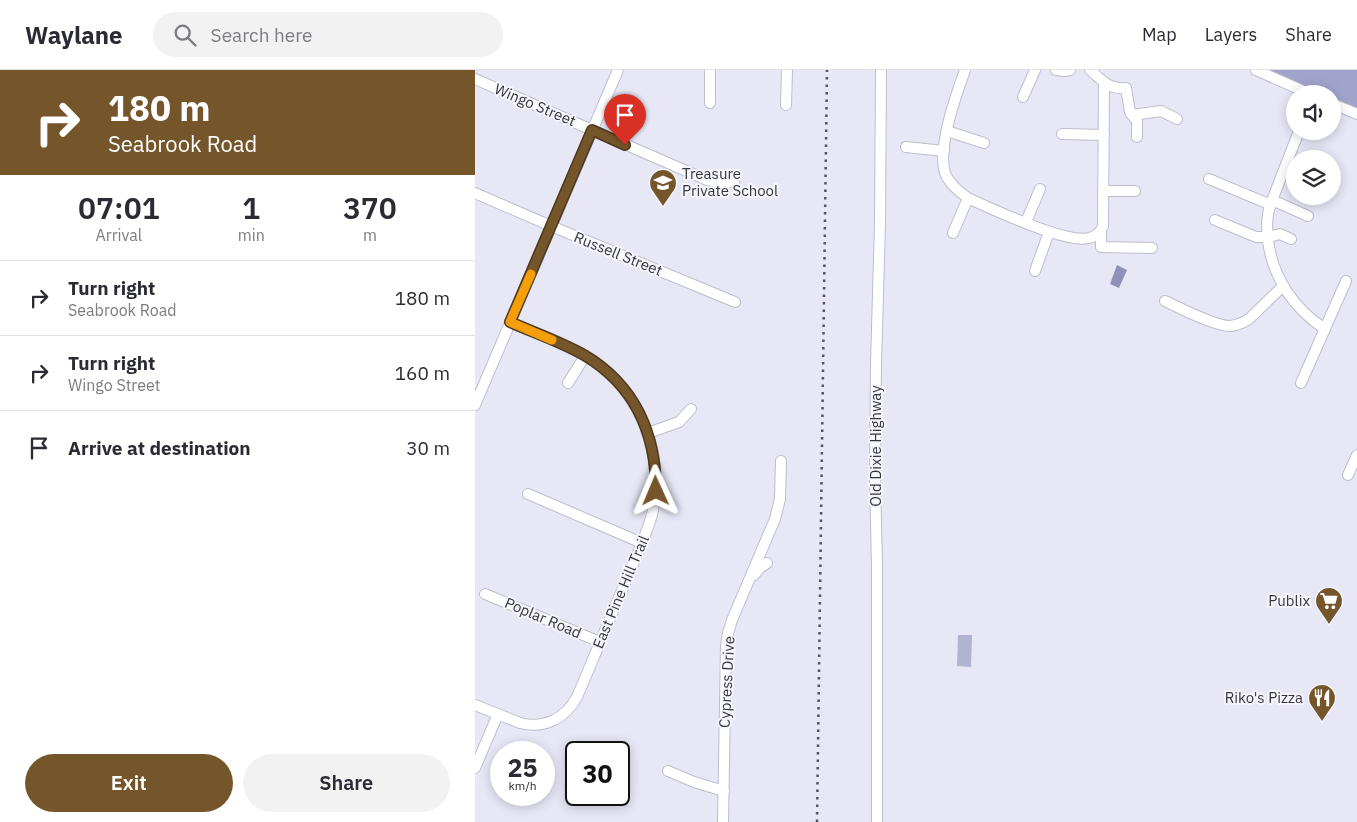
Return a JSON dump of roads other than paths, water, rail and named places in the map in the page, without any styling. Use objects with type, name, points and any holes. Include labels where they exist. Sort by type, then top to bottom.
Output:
[{"type":"street","points":[[475,405],[617,70]]},
{"type":"street","points":[[710,70],[710,103]]},
{"type":"street","points":[[786,105],[787,70]]},
{"type":"street","name":"Old Dixie Highway","points":[[877,822],[875,477],[881,70]]},
{"type":"street","points":[[965,70],[954,101],[943,151],[944,170],[948,180],[968,198],[1049,232],[1071,238],[1088,239],[1097,236],[1101,232]]},
{"type":"street","points":[[1023,98],[1035,70]]},
{"type":"street","points":[[1056,70],[1071,70]]},
{"type":"street","points":[[1090,70],[1104,83],[1116,89],[1126,88],[1130,112],[1137,121],[1137,137]]},
{"type":"street","points":[[1256,70],[1290,85]]},
{"type":"street","name":"Wingo Street","points":[[475,80],[707,180],[720,183],[734,182]]},
{"type":"street","points":[[1104,83],[1103,226],[1101,248],[1153,248]]},
{"type":"street","points":[[1341,107],[1357,114]]},
{"type":"street","points":[[1132,115],[1161,112],[1177,119]]},
{"type":"street","points":[[947,130],[984,143]]},
{"type":"street","points":[[1062,134],[1104,135]]},
{"type":"street","points":[[1295,140],[1271,202],[1267,219],[1268,237],[1273,265],[1283,286],[1301,309],[1325,329]]},
{"type":"street","points":[[906,146],[943,151]]},
{"type":"street","points":[[1209,178],[1308,216]]},
{"type":"street","points":[[1026,222],[1040,189]]},
{"type":"street","points":[[1103,191],[1135,191]]},
{"type":"street","name":"Russell Street","points":[[475,193],[735,302]]},
{"type":"street","points":[[953,233],[968,198]]},
{"type":"street","points":[[1215,220],[1256,237],[1280,234],[1291,239]]},
{"type":"street","points":[[1035,271],[1049,232]]},
{"type":"street","points":[[1301,383],[1346,281]]},
{"type":"street","points":[[1165,301],[1218,324],[1231,326],[1249,319],[1283,286]]},
{"type":"street","name":"East Pine Hill Trail","points":[[475,705],[526,725],[544,724],[561,716],[574,702],[650,523],[656,491],[655,462],[648,433],[634,404],[623,388],[610,374],[585,356],[510,322]]},
{"type":"street","points":[[568,383],[585,356]]},
{"type":"street","points":[[648,433],[679,422],[691,409]]},
{"type":"street","points":[[1348,475],[1357,455]]},
{"type":"street","name":"Cypress Drive","points":[[723,822],[726,646],[728,633],[775,519],[780,499],[781,461]]},
{"type":"street","points":[[528,494],[642,542]]},
{"type":"street","points":[[747,586],[760,568],[767,563]]},
{"type":"street","name":"Poplar Road","points":[[485,594],[600,642]]},
{"type":"street","points":[[475,768],[498,714]]},
{"type":"street","points":[[668,771],[694,782],[724,791]]},
{"type":"railway","points":[[817,822],[827,70]]},
{"type":"place","name":"Treasure Private School","points":[[663,207]]},
{"type":"place","name":"Publix","points":[[1329,625]]},
{"type":"place","name":"Riko's Pizza","points":[[1322,722]]}]
